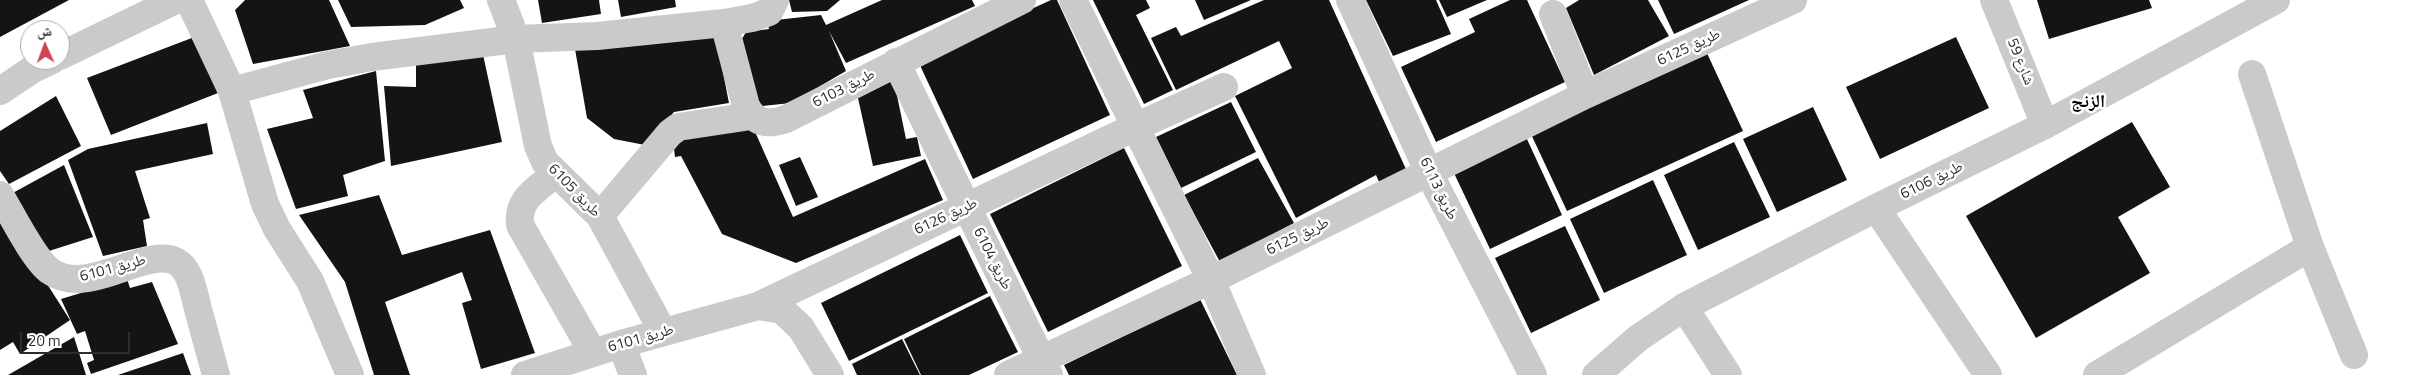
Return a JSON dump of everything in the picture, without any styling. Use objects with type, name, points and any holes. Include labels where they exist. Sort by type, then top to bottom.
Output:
[{"type":"street","points":[[70,51],[176,0]]},
{"type":"street","points":[[189,0],[232,91],[264,204],[277,229],[310,281],[350,375]]},
{"type":"street","name":"طريق 6105","points":[[502,0],[516,39],[538,146],[545,162],[600,216],[663,332]]},
{"type":"street","points":[[232,91],[328,65],[372,57],[516,39],[597,36],[724,23],[752,18],[769,12],[776,0]]},
{"type":"street","name":"طريق 6103","points":[[600,216],[674,130],[690,124],[751,116],[765,122],[786,119],[1022,0]]},
{"type":"street","points":[[1073,0],[1211,280],[1252,375]]},
{"type":"street","name":"طريق 6113","points":[[1350,0],[1430,173],[1533,375]]},
{"type":"street","name":"طريق 6125","points":[[1008,375],[1045,367],[1211,280],[1585,95],[1793,0]]},
{"type":"street","name":"شارع 59","points":[[1994,0],[2045,125]]},
{"type":"street","name":"طريق 6106","points":[[1596,375],[1637,339],[1684,307],[1876,208],[2045,125],[2276,0]]},
{"type":"street","points":[[1553,14],[1585,95]]},
{"type":"street","points":[[724,23],[746,106],[751,116]]},
{"type":"street","name":"طريق 6104","points":[[896,62],[1045,367]]},
{"type":"street","points":[[0,91],[32,70]]},
{"type":"street","points":[[2252,74],[2310,247],[2354,355]]},
{"type":"street","name":"طريق 6126","points":[[758,306],[1135,127],[1224,88]]},
{"type":"street","points":[[556,173],[523,202],[519,212],[520,225],[593,352]]},
{"type":"street","name":"طريق 6101","points":[[0,195],[38,258],[49,270],[64,279],[81,280],[158,257],[174,261],[186,271],[192,287],[216,375]]},
{"type":"street","points":[[1876,208],[1988,375]]},
{"type":"street","points":[[2097,375],[2310,247]]},
{"type":"street","points":[[758,306],[782,310],[801,328],[830,375]]},
{"type":"street","name":"طريق 6101","points":[[525,375],[593,352],[758,306]]},
{"type":"street","points":[[1684,307],[1728,375]]},
{"type":"street","points":[[621,344],[633,375]]},
{"type":"building","points":[[0,0],[69,0],[32,20],[20,20],[20,26],[0,37]]},
{"type":"building","points":[[245,0],[329,0],[350,46],[253,64],[235,10]]},
{"type":"building","points":[[338,0],[460,0],[464,8],[425,25],[351,27]]},
{"type":"building","points":[[538,0],[599,0],[601,14],[542,23]]},
{"type":"building","points":[[618,0],[675,0],[676,7],[621,17]]},
{"type":"building","points":[[789,0],[840,0],[827,11],[792,12]]},
{"type":"building","points":[[882,0],[972,0],[975,6],[846,63],[829,31],[846,71],[791,103],[753,107],[739,44],[746,32],[769,29],[767,21],[821,15],[826,25]]},
{"type":"building","points":[[1051,0],[1057,0],[1110,115],[973,179],[918,61]]},
{"type":"building","points":[[1093,0],[1146,0],[1150,8],[1136,15],[1173,90],[1144,104]]},
{"type":"building","points":[[1195,0],[1251,0],[1204,20]]},
{"type":"building","points":[[1264,0],[1329,0],[1410,178],[1383,191],[1376,175],[1296,218],[1235,96],[1292,68],[1279,41],[1176,90],[1151,38],[1176,27],[1181,36]]},
{"type":"building","points":[[1366,0],[1436,0],[1451,34],[1393,56]]},
{"type":"building","points":[[1439,0],[1487,0],[1447,17]]},
{"type":"building","points":[[1510,0],[1527,0],[1565,82],[1436,142],[1401,67],[1475,32],[1469,19]]},
{"type":"building","points":[[1579,0],[1648,0],[1669,36],[1594,75],[1566,8]]},
{"type":"building","points":[[1658,0],[1749,0],[1674,34]]},
{"type":"building","points":[[2037,0],[2149,0],[2152,8],[2049,39]]},
{"type":"building","points":[[715,32],[729,103],[674,112],[645,145],[614,139],[587,118],[575,49]]},
{"type":"building","points":[[197,36],[218,93],[111,135],[87,78]]},
{"type":"building","points":[[1956,37],[1989,108],[1880,159],[1846,87]]},
{"type":"building","points":[[482,50],[502,142],[391,166],[384,86],[416,87],[416,59]]},
{"type":"building","points":[[1706,51],[1743,131],[1567,211],[1530,132]]},
{"type":"building","points":[[376,71],[385,161],[343,175],[348,196],[296,209],[267,129],[313,118],[303,90]]},
{"type":"building","points":[[894,81],[906,139],[917,137],[921,156],[873,166],[856,89]]},
{"type":"building","points":[[56,96],[81,146],[9,184],[0,171],[0,131]]},
{"type":"building","points":[[1231,102],[1256,152],[1181,188],[1156,137]]},
{"type":"building","points":[[1813,107],[1847,180],[1777,212],[1743,139]]},
{"type":"building","points":[[2132,122],[2170,187],[2118,217],[2150,273],[2036,338],[1966,216]]},
{"type":"building","points":[[207,123],[213,154],[135,171],[150,218],[143,220],[147,246],[103,256],[68,160],[88,149]]},
{"type":"building","points":[[752,125],[793,217],[925,159],[943,200],[796,263],[722,234],[681,156],[675,157],[672,132]]},
{"type":"building","points":[[1526,137],[1562,215],[1490,249],[1453,171]]},
{"type":"building","points":[[1734,142],[1770,217],[1698,250],[1664,175]]},
{"type":"building","points":[[1124,148],[1182,266],[1048,332],[990,214]]},
{"type":"building","points":[[800,157],[818,197],[796,206],[779,165]]},
{"type":"building","points":[[1258,158],[1294,223],[1220,262],[1184,195]]},
{"type":"building","points":[[64,165],[93,237],[49,251],[9,195]]},
{"type":"building","points":[[1653,180],[1687,255],[1604,293],[1570,219]]},
{"type":"building","points":[[379,195],[402,255],[490,230],[535,353],[481,369],[462,303],[472,300],[462,272],[385,302],[410,375],[374,375],[345,282],[299,215]]},
{"type":"building","points":[[0,210],[70,320],[20,354],[13,342],[0,350]]},
{"type":"building","points":[[1565,226],[1600,300],[1531,333],[1495,258]]},
{"type":"building","points":[[960,235],[988,293],[849,361],[821,303]]},
{"type":"building","points":[[127,279],[130,288],[152,282],[178,344],[91,374],[87,363],[94,360],[85,331],[77,334],[61,299]]},
{"type":"building","points":[[990,296],[1018,352],[969,375],[921,375],[904,339]]},
{"type":"building","points":[[1200,299],[1237,375],[1069,375],[1064,365]]},
{"type":"building","points":[[74,337],[86,375],[8,375]]},
{"type":"building","points":[[902,339],[920,375],[857,375],[852,364]]},
{"type":"building","points":[[183,353],[191,375],[118,375]]},
{"type":"district","name":"الزنج","points":[[2088,103]]}]
